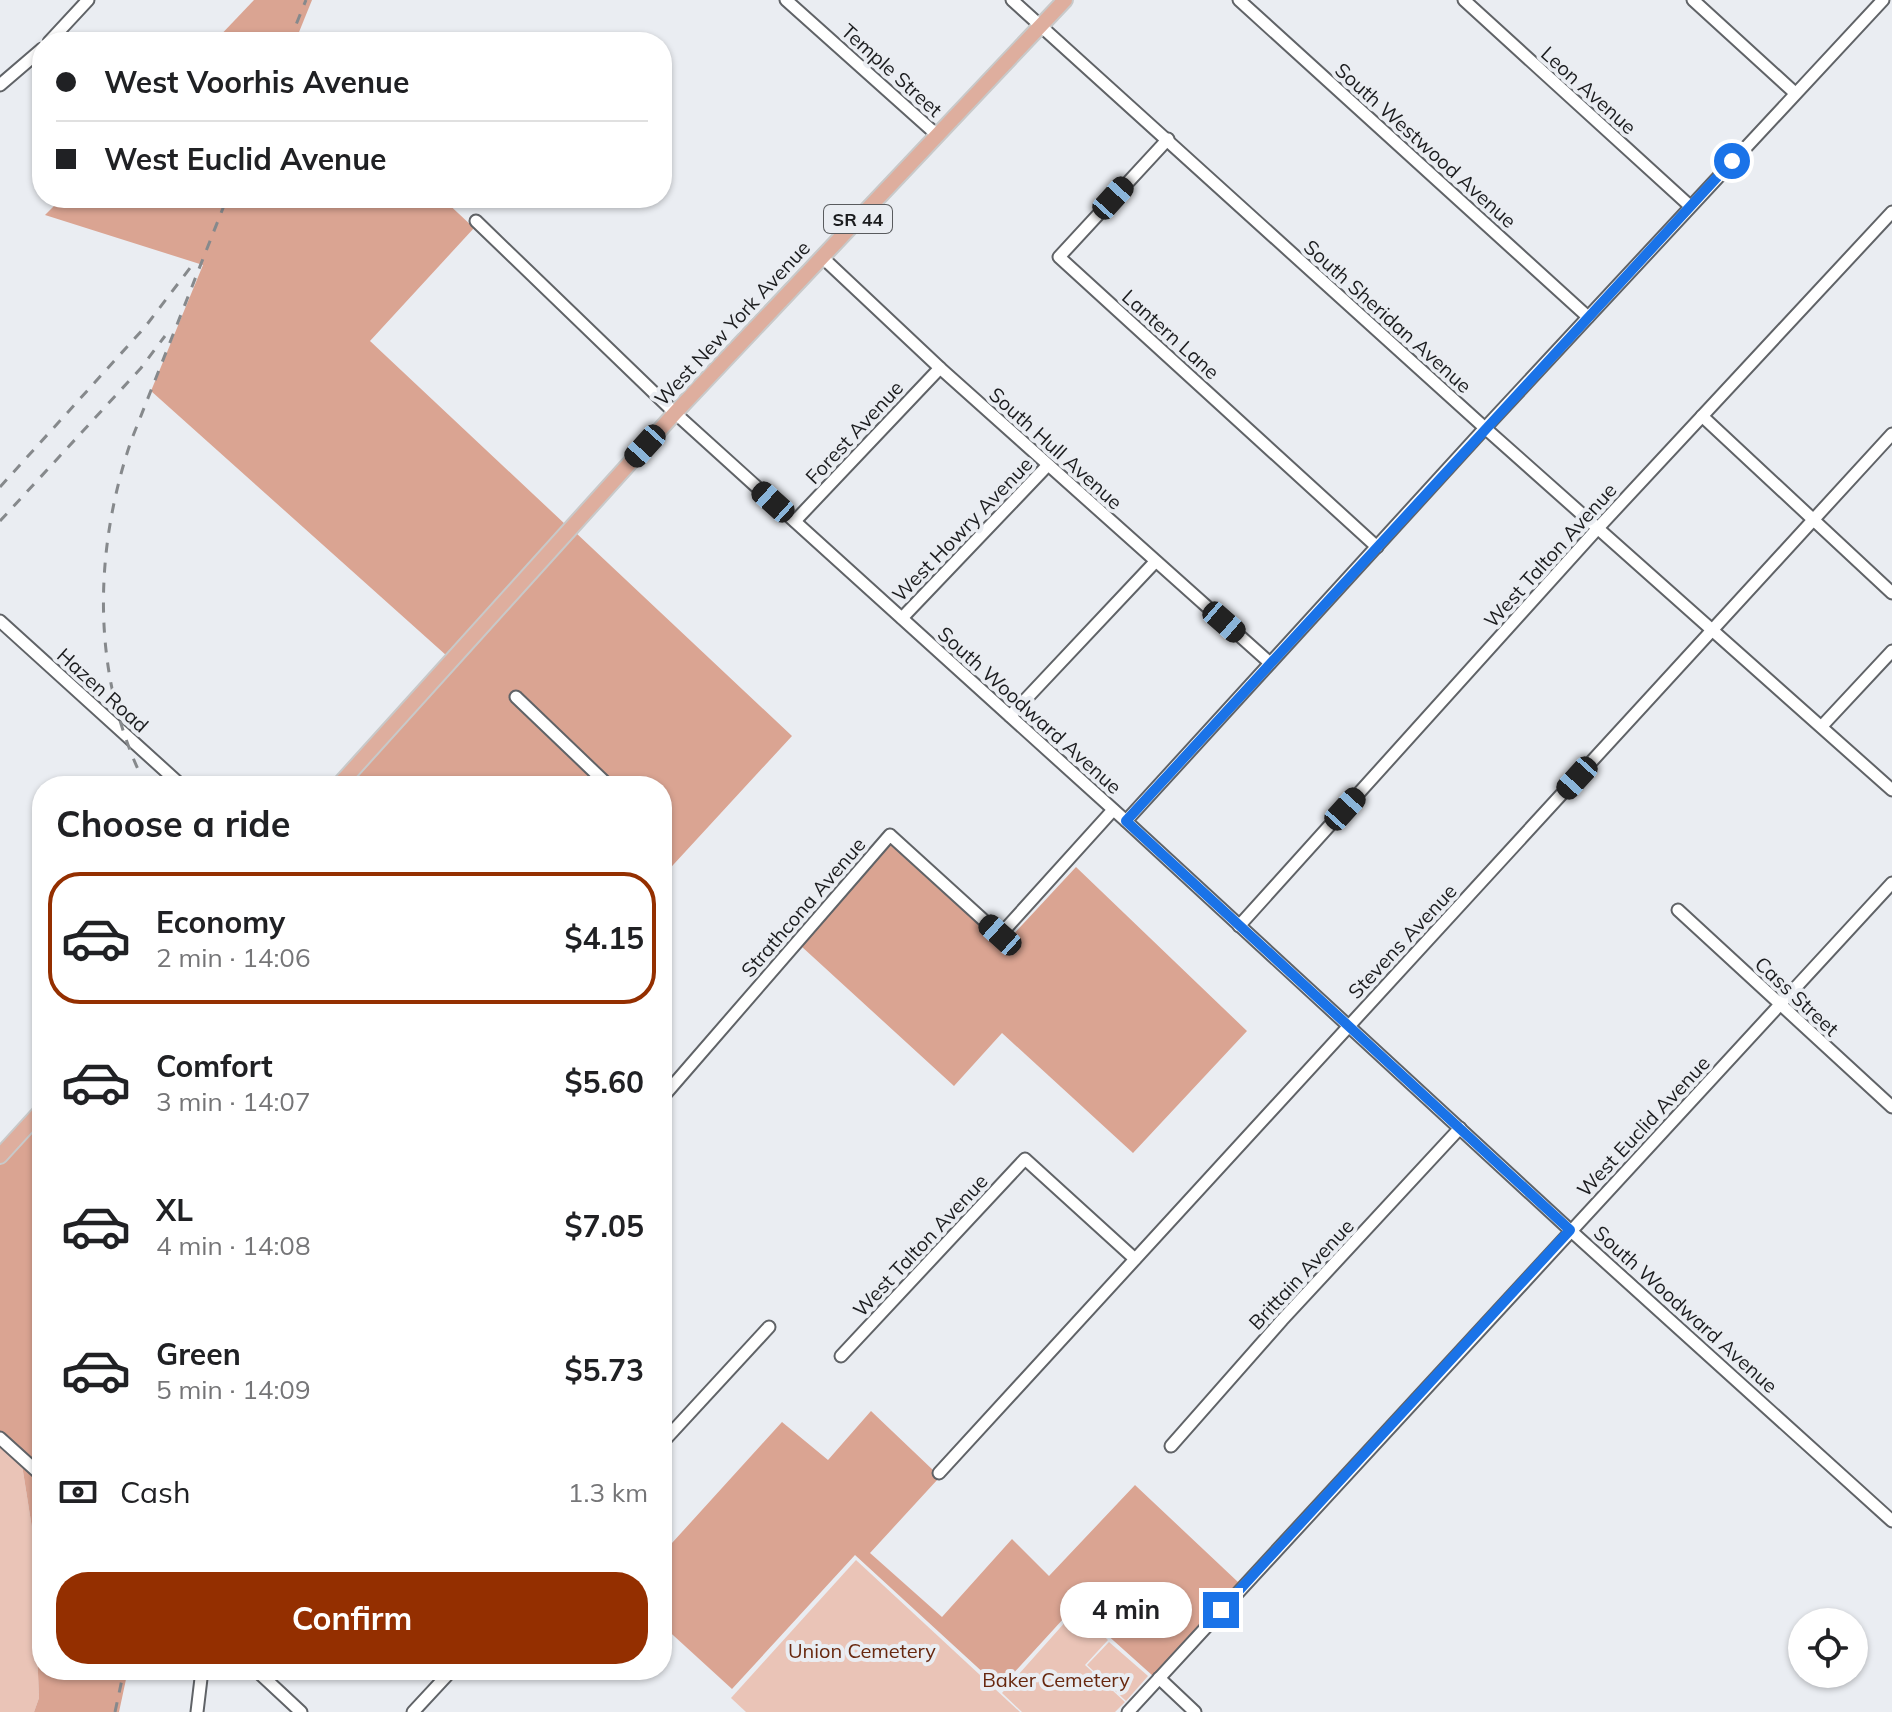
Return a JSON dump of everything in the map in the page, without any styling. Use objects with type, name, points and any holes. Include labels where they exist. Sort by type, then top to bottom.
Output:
[{"type":"main road","name":"West New York Avenue","points":[[347,776],[675,413],[1065,0]]},
{"type":"main road","points":[[0,1156],[32,1121]]},
{"type":"street","points":[[58,32],[88,0]]},
{"type":"street","name":"Temple Street","points":[[786,0],[937,135]]},
{"type":"street","name":"South Sheridan Avenue","points":[[1012,0],[1485,428],[1892,790]]},
{"type":"street","name":"South Westwood Avenue","points":[[1239,0],[1588,317]]},
{"type":"street","name":"Leon Avenue","points":[[1464,0],[1690,206]]},
{"type":"street","points":[[1693,0],[1795,93]]},
{"type":"street","points":[[1126,821],[1485,428],[1883,0]]},
{"type":"street","points":[[0,85],[32,58]]},
{"type":"street","name":"Lantern Lane","points":[[1168,139],[1059,257],[1377,547]]},
{"type":"street","name":"West Talton Avenue","points":[[1239,926],[1598,528],[1892,212]]},
{"type":"street","name":"South Woodward Avenue","points":[[476,221],[675,413],[1892,1521]]},
{"type":"street","name":"South Hull Avenue","points":[[822,257],[940,368],[1270,663]]},
{"type":"street","name":"Forest Avenue","points":[[795,521],[940,368]]},
{"type":"street","points":[[1702,416],[1892,593]]},
{"type":"street","name":"Stevens Avenue","points":[[939,1473],[1892,434]]},
{"type":"street","name":"West Howry Avenue","points":[[902,618],[1048,465]]},
{"type":"street","points":[[1010,716],[1155,562]]},
{"type":"street","name":"Hazen Road","points":[[0,621],[171,776]]},
{"type":"street","points":[[1822,726],[1892,651]]},
{"type":"street","points":[[516,697],[601,776]]},
{"type":"street","name":"Strathcona Avenue","points":[[672,1086],[890,835],[1000,935],[1113,810]]},
{"type":"street","name":"West Euclid Avenue","points":[[1128,1712],[1570,1230],[1780,1005],[1887,898],[1892,883]]},
{"type":"street","name":"Cass Street","points":[[1678,910],[1892,1107]]},
{"type":"street","name":"Brittain Avenue","points":[[1171,1446],[1282,1320],[1460,1128]]},
{"type":"street","name":"West Talton Avenue","points":[[841,1356],[1025,1159],[1135,1259]]},
{"type":"street","points":[[672,1432],[769,1327]]},
{"type":"street","points":[[0,1438],[32,1467]]},
{"type":"street","points":[[1159,1678],[1195,1712]]},
{"type":"street","points":[[197,1712],[201,1680]]},
{"type":"street","points":[[267,1680],[301,1712]]},
{"type":"street","points":[[413,1712],[443,1680]]},
{"type":"green space","points":[[0,1445],[22,1465],[32,1528],[32,1680],[38,1680],[39,1698],[34,1712],[0,1712]]},
{"type":"green space","name":"Union Cemetery","points":[[856,1560],[1020,1712],[746,1712],[731,1698]]},
{"type":"green space","name":"Baker Cemetery","points":[[1076,1610],[1108,1640],[1085,1665],[1125,1702],[1115,1712],[1022,1712],[1002,1693]]},
{"type":"green space","points":[[1109,1642],[1148,1676],[1126,1701],[1087,1665]]},
{"type":"shaded area","points":[[254,0],[312,0],[299,32],[224,32]]},
{"type":"shaded area","points":[[52,208],[453,208],[474,228],[370,341],[566,525],[447,656],[151,391],[203,265],[45,215]]},
{"type":"shaded area","points":[[575,532],[792,736],[672,866],[672,776],[355,776]]},
{"type":"shaded area","points":[[892,843],[997,938],[1010,938],[1076,867],[1247,1031],[1133,1153],[1002,1033],[954,1086],[801,946]]},
{"type":"shaded area","points":[[32,1130],[32,1460],[0,1431],[0,1165]]},
{"type":"shaded area","points":[[871,1411],[934,1471],[932,1474],[938,1479],[870,1553],[942,1617],[1012,1539],[1049,1576],[1135,1485],[1238,1582],[1153,1676],[1075,1606],[1000,1688],[855,1555],[732,1689],[672,1634],[672,1543],[782,1422],[828,1460]]},
{"type":"shaded area","points":[[22,1465],[32,1474],[32,1528]]},
{"type":"shaded area","points":[[38,1680],[126,1680],[119,1712],[34,1712],[39,1698]]},
{"type":"railway","points":[[293,32],[306,0]]},
{"type":"railway","points":[[142,776],[115,702],[107,659],[104,615],[110,527],[118,484],[131,441],[223,208]]},
{"type":"railway","points":[[0,487],[145,327],[193,264]]},
{"type":"railway","points":[[0,521],[141,368],[165,336]]},
{"type":"railway","points":[[115,1712],[122,1680]]},
{"type":"route","points":[[1221,1610],[1570,1230],[1126,821],[1732,161]]}]
